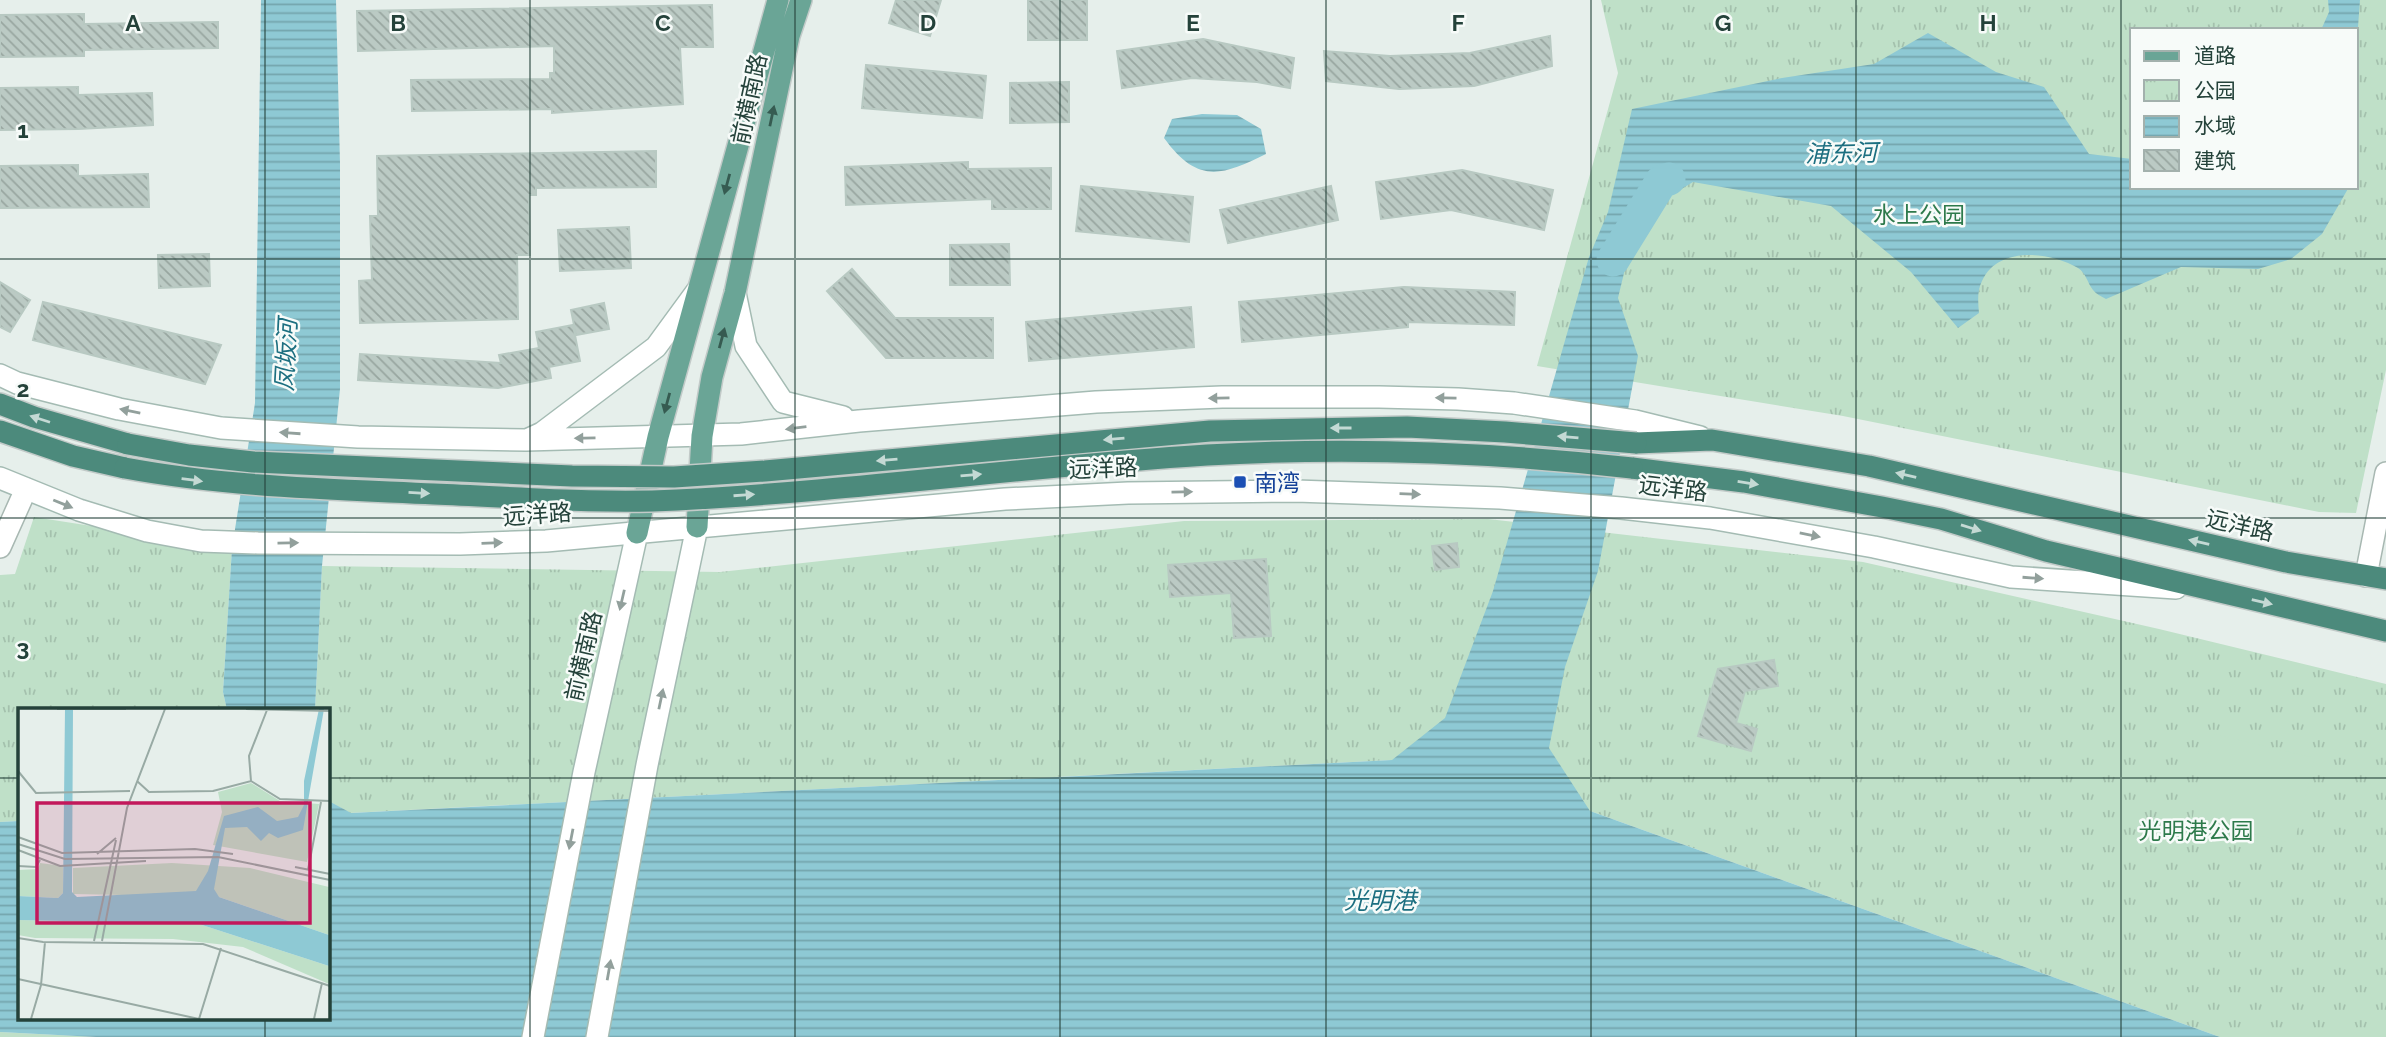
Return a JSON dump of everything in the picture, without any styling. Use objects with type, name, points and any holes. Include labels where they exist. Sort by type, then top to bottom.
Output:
[{"type":"highway","name":"远洋路","points":[[0,404],[34,417],[128,444],[189,455],[253,462],[572,477],[674,477],[765,471],[1210,431],[1407,428],[1505,432],[1636,443],[1712,440],[1869,466],[2286,562],[2376,577]]},
{"type":"highway","name":"远洋路","points":[[0,431],[73,456],[186,480],[250,486],[570,500],[673,500],[768,494],[1121,461],[1309,452],[1503,456],[1744,482],[1894,509],[1941,519],[2046,551],[2386,631]]},
{"type":"main road","name":"前横南路","points":[[533,1037],[584,772],[658,437],[778,0]]},
{"type":"main road","name":"前横南路","points":[[597,1037],[647,765],[697,527],[702,436],[712,377],[735,293],[789,36],[801,0]]},
{"type":"main road","name":"前横南路","points":[[526,440],[541,433],[656,347],[698,289]]},
{"type":"main road","name":"前横南路","points":[[735,293],[747,346],[783,402],[859,421]]},
{"type":"main road","name":"远洋路","points":[[0,375],[17,383],[119,409],[221,428],[358,437],[526,440],[702,436],[1096,402],[1222,397],[1392,397],[1514,403],[1635,421],[1712,440]]},
{"type":"main road","points":[[2376,577],[2386,473]]},
{"type":"main road","name":"远洋路","points":[[0,478],[128,526],[173,536],[227,543],[494,544],[1006,499],[1128,493],[1296,491],[1500,498],[1621,508],[1793,531],[2011,577],[2214,590]]},
{"type":"main road","points":[[0,547],[26,489]]},
{"type":"green space","name":"水上公园","points":[[1601,0],[2386,0],[2386,370],[2356,513],[2319,512],[1843,416],[1537,366],[1618,73]]},
{"type":"green space","points":[[34,517],[232,548],[223,692],[227,708],[18,708],[18,821],[0,822],[0,575],[15,574]]},
{"type":"green space","name":"光明港公园","points":[[1488,519],[1863,562],[2386,684],[2386,1037],[2220,1037],[1590,811],[1392,760],[350,813],[329,801],[329,708],[315,708],[322,566],[720,572],[1184,521]]},
{"type":"green space","points":[[2213,734],[2315,758],[2294,844],[2192,820]]},
{"type":"green space","points":[[0,1032],[96,1037],[0,1037]]},
{"type":"water","name":"凤坂河","points":[[261,0],[336,0],[340,163],[340,389],[322,566],[315,708],[227,708],[223,692],[232,548],[255,403]]},
{"type":"water","points":[[2328,0],[2360,0],[2358,28],[2322,28],[2329,12]]},
{"type":"water","name":"光明港","points":[[1928,33],[1996,72],[2044,87],[2089,154],[2130,159],[2130,189],[2348,189],[2322,234],[2291,259],[2258,269],[2181,267],[2106,299],[2094,291],[2081,270],[2067,262],[2040,256],[2012,257],[1990,269],[1979,289],[1979,313],[1958,328],[1911,272],[1831,206],[1693,182],[1638,215],[1618,298],[1638,356],[1598,571],[1565,667],[1549,748],[1590,811],[2220,1037],[96,1037],[0,1032],[0,822],[18,821],[18,1020],[329,1020],[329,801],[351,813],[1392,760],[1445,718],[1493,591],[1589,257],[1608,212],[1632,109],[1782,78],[1874,64]]},
{"type":"water","points":[[1202,114],[1237,115],[1261,129],[1266,154],[1222,171],[1210,172],[1187,163],[1164,138],[1172,119]]},
{"type":"building","points":[[896,0],[941,0],[930,36],[889,23]]},
{"type":"building","points":[[1028,0],[1087,0],[1087,40],[1028,40]]},
{"type":"building","points":[[712,5],[713,47],[680,47],[683,104],[552,113],[552,109],[412,111],[411,80],[550,79],[550,73],[554,73],[554,46],[358,51],[357,11]]},
{"type":"building","points":[[84,14],[84,24],[218,22],[218,48],[84,50],[84,56],[0,57],[0,15]]},
{"type":"building","points":[[1550,36],[1552,66],[1474,86],[1399,89],[1326,81],[1324,51],[1390,56],[1470,53]]},
{"type":"building","points":[[1203,39],[1294,58],[1290,88],[1257,82],[1192,78],[1122,88],[1117,51]]},
{"type":"building","points":[[866,65],[986,76],[982,118],[862,108]]},
{"type":"building","points":[[1069,82],[1069,122],[1010,123],[1010,83]]},
{"type":"building","points":[[78,87],[78,95],[152,93],[153,125],[0,130],[0,88]]},
{"type":"building","points":[[656,151],[656,187],[536,188],[536,195],[529,195],[530,255],[517,255],[518,319],[360,323],[359,281],[372,280],[370,216],[378,216],[377,156]]},
{"type":"building","points":[[968,162],[968,169],[1051,168],[1051,209],[992,209],[992,199],[846,205],[845,167]]},
{"type":"building","points":[[78,165],[78,176],[148,174],[149,207],[0,208],[0,166]]},
{"type":"building","points":[[1462,170],[1553,190],[1544,230],[1451,210],[1381,219],[1376,182]]},
{"type":"building","points":[[1081,186],[1193,197],[1189,242],[1076,231]]},
{"type":"building","points":[[1331,186],[1338,220],[1228,243],[1220,210]]},
{"type":"building","points":[[629,227],[631,268],[560,271],[558,230]]},
{"type":"building","points":[[1009,244],[1010,285],[950,285],[950,245]]},
{"type":"building","points":[[209,254],[210,286],[159,288],[158,255]]},
{"type":"building","points":[[852,269],[895,318],[993,318],[993,358],[886,358],[827,291]]},
{"type":"building","points":[[0,282],[30,300],[10,332],[0,327]]},
{"type":"building","points":[[1404,287],[1515,292],[1514,325],[1408,322],[1408,327],[1242,342],[1239,302]]},
{"type":"building","points":[[43,302],[221,345],[205,384],[33,340]]},
{"type":"building","points":[[604,303],[609,329],[576,335],[571,310]]},
{"type":"building","points":[[1191,307],[1194,347],[1029,361],[1026,322]]},
{"type":"building","points":[[573,325],[580,361],[549,367],[551,378],[498,388],[358,380],[360,354],[501,363],[499,355],[539,348],[536,332]]},
{"type":"building","points":[[1457,543],[1459,567],[1435,570],[1432,546]]},
{"type":"building","points":[[1266,559],[1271,636],[1234,638],[1231,593],[1170,597],[1168,565]]},
{"type":"building","points":[[1774,660],[1778,686],[1745,691],[1736,723],[1757,729],[1751,751],[1698,736],[1718,669]]},
{"type":"waterway","name":"浦东河","points":[[1613,260],[1661,182],[1669,179]]},
{"type":"place","name":"南湾","points":[[1240,482]]}]
